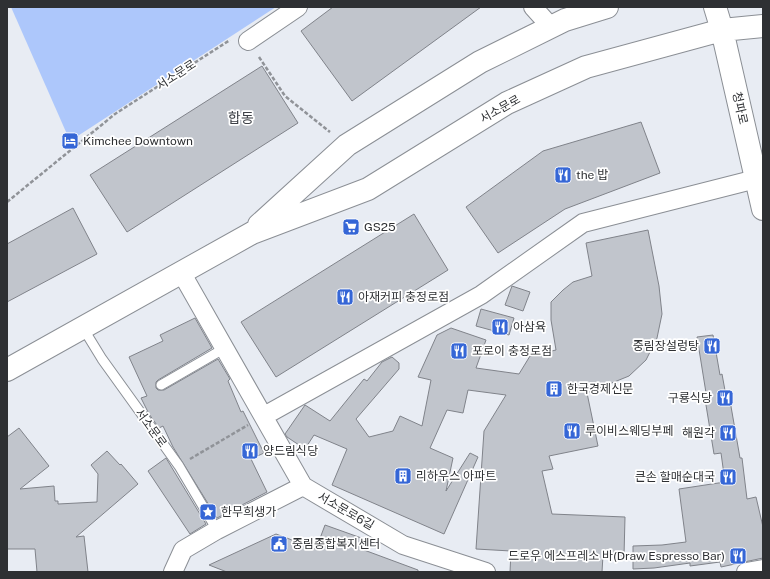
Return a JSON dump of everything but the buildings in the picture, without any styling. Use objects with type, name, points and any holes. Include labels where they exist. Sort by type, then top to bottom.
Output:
[{"type":"main road","name":"서소문로","points":[[252,233],[347,145],[480,62],[565,20],[607,7]]},
{"type":"main road","name":"청파로","points":[[715,7],[722,30],[763,209]]},
{"type":"main road","name":"서소문로","points":[[7,370],[252,233],[368,189],[507,103],[586,67],[722,30],[763,26]]},
{"type":"street","points":[[248,41],[298,7]]},
{"type":"street","points":[[533,7],[551,27]]},
{"type":"street","points":[[264,416],[481,295],[583,223],[756,179]]},
{"type":"street","points":[[173,572],[183,550],[217,530],[303,486],[181,272]]},
{"type":"street","name":"서소문로6길","points":[[303,486],[403,544],[486,572]]},
{"type":"street","points":[[746,572],[763,569]]},
{"type":"lane","name":"서소문로","points":[[83,327],[102,359],[179,466],[217,530]]},
{"type":"lane","points":[[161,385],[225,348]]},
{"type":"path","name":"서소문로","points":[[7,202],[115,114],[242,32],[248,41]]},
{"type":"path","points":[[248,41],[284,96],[347,145]]},
{"type":"path","points":[[179,466],[264,416]]},
{"type":"shaded area","points":[[11,7],[276,7],[70,141]]},
{"type":"place","name":"Kimchee Downtown","points":[[70,141]]},
{"type":"place","name":"the 밥","points":[[563,175]]},
{"type":"place","name":"GS25","points":[[351,227]]},
{"type":"place","name":"아재커피 충정로점","points":[[345,297]]},
{"type":"place","name":"아삼육","points":[[500,327]]},
{"type":"place","name":"중림장설렁탕","points":[[712,346]]},
{"type":"place","name":"포로이 충정로점","points":[[459,351]]},
{"type":"place","name":"한국경제신문","points":[[554,389]]},
{"type":"place","name":"구룡식당","points":[[725,398]]},
{"type":"place","name":"루이비스웨딩부페","points":[[572,431]]},
{"type":"place","name":"해원각","points":[[728,433]]},
{"type":"place","name":"양드림식당","points":[[250,451]]},
{"type":"place","name":"리하우스 아파트","points":[[403,476]]},
{"type":"place","name":"큰손 할매순대국","points":[[728,477]]},
{"type":"place","name":"한무희생가","points":[[208,512]]},
{"type":"place","name":"중림종합복지센터","points":[[279,544]]},
{"type":"place","name":"드로우 에스프레소 바(Draw Espresso Bar)","points":[[738,556]]},
{"type":"district","name":"합동","points":[[241,118]]}]
